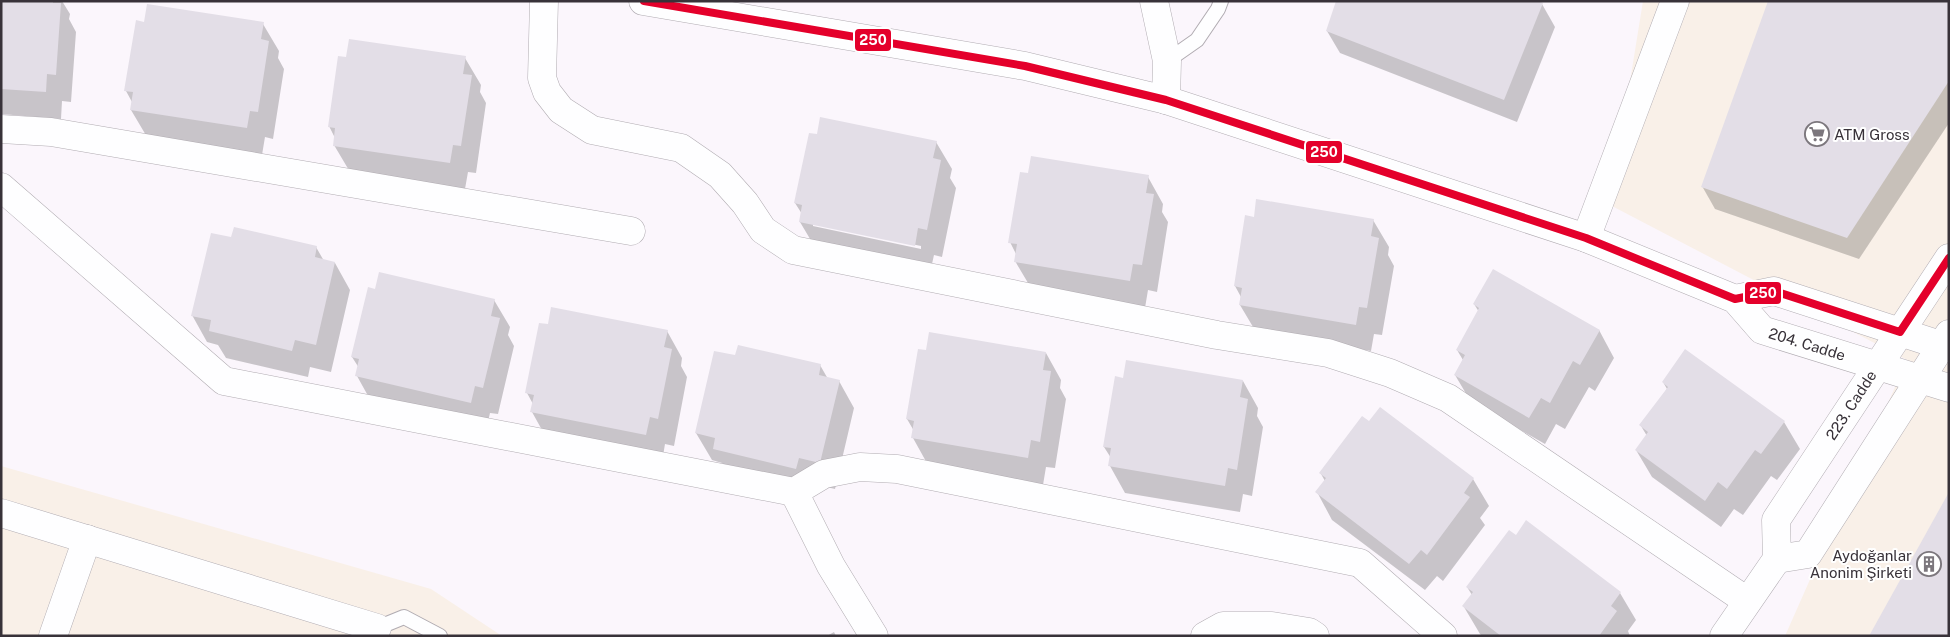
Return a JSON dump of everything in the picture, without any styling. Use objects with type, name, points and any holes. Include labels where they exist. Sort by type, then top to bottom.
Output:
[{"type":"street","points":[[544,1],[542,78],[547,92],[561,110],[592,130],[681,148],[720,175],[745,203],[763,230],[793,250],[1217,335],[1328,353],[1390,373],[1448,398],[1747,601]]},
{"type":"street","name":"204. Cadde","points":[[643,1],[1025,66],[1166,100],[1586,238],[1735,299],[1762,330],[1949,388]]},
{"type":"street","points":[[1154,1],[1167,61],[1166,100]]},
{"type":"street","points":[[1586,238],[1675,1]]},
{"type":"street","points":[[1,129],[51,132],[631,231]]},
{"type":"street","points":[[1,186],[224,381],[794,492],[824,474],[860,467],[897,469],[1360,563],[1443,636]]},
{"type":"street","name":"223. Cadde","points":[[1777,559],[1776,520],[1949,258]]},
{"type":"street","points":[[1724,636],[1777,559],[1808,554],[1920,378],[1946,343],[1900,332],[1774,291],[1735,299]]},
{"type":"street","points":[[794,492],[831,566],[874,636]]},
{"type":"street","points":[[1,512],[375,632]]},
{"type":"street","points":[[53,636],[87,539]]},
{"type":"street","points":[[1205,636],[1223,626],[1272,626],[1309,632],[1314,636]]},
{"type":"lane","points":[[1167,61],[1197,40],[1218,9],[1221,1]]},
{"type":"lane","points":[[375,632],[404,617],[440,636]]},
{"type":"shaded area","points":[[1643,1],[1949,1],[1949,636],[1785,636],[1907,360],[1610,205]]},
{"type":"shaded area","points":[[1,466],[431,589],[502,636],[1,636]]},
{"type":"building","points":[[1,1],[53,1],[53,3],[61,3],[56,75],[47,74],[46,92],[1,89]]},
{"type":"building","points":[[1336,1],[1538,1],[1543,3],[1504,100],[1326,31]]},
{"type":"building","name":"ATM Gross","points":[[1768,1],[1949,1],[1949,81],[1847,238],[1701,187]]},
{"type":"building","points":[[147,4],[264,22],[261,39],[269,41],[258,112],[250,111],[247,128],[130,110],[133,92],[124,91],[136,20],[144,22]]},
{"type":"building","points":[[349,39],[466,56],[463,74],[472,75],[461,146],[453,145],[450,163],[333,146],[335,128],[328,127],[338,56],[346,57]]},
{"type":"building","points":[[820,117],[937,141],[933,158],[941,160],[927,230],[918,228],[915,246],[799,222],[802,205],[794,203],[809,133],[817,134]]},
{"type":"building","points":[[1031,156],[1149,175],[1146,193],[1154,194],[1142,265],[1133,264],[1130,281],[1014,262],[1017,244],[1008,243],[1020,172],[1028,173]]},
{"type":"building","points":[[1256,199],[1374,219],[1371,236],[1379,238],[1367,308],[1359,307],[1356,325],[1239,305],[1242,288],[1234,286],[1245,215],[1254,217]]},
{"type":"building","points":[[234,227],[317,246],[315,257],[335,262],[316,345],[295,340],[292,351],[209,331],[211,320],[191,316],[211,233],[231,237]]},
{"type":"building","points":[[1493,269],[1600,330],[1580,365],[1573,361],[1550,403],[1541,398],[1529,418],[1454,375],[1465,355],[1456,350],[1479,308],[1473,304]]},
{"type":"building","points":[[379,272],[495,299],[491,316],[500,318],[483,388],[475,386],[471,403],[355,376],[359,359],[351,357],[368,287],[375,289]]},
{"type":"building","points":[[551,307],[668,330],[664,347],[672,349],[658,419],[650,417],[646,435],[530,412],[534,395],[525,393],[539,323],[548,324]]},
{"type":"building","points":[[929,332],[1046,352],[1043,370],[1051,371],[1040,442],[1031,440],[1028,458],[911,438],[914,421],[906,419],[918,349],[926,350]]},
{"type":"building","points":[[738,345],[821,364],[819,375],[840,380],[820,463],[799,458],[796,469],[713,449],[715,438],[695,433],[714,351],[735,355]]},
{"type":"building","points":[[1685,349],[1785,421],[1761,454],[1755,450],[1727,489],[1718,482],[1705,501],[1635,450],[1648,432],[1639,425],[1668,387],[1662,382]]},
{"type":"building","points":[[1126,360],[1243,380],[1240,397],[1248,399],[1237,470],[1228,468],[1225,486],[1108,466],[1111,448],[1103,447],[1115,376],[1123,378]]},
{"type":"building","points":[[1380,407],[1474,478],[1464,493],[1470,497],[1427,555],[1421,550],[1409,564],[1315,492],[1326,478],[1319,473],[1362,416],[1369,421]]},
{"type":"building","name":"Aydoğanlar Anonim Şirketi","points":[[1949,492],[1949,636],[1869,636]]},
{"type":"building","points":[[1526,520],[1621,592],[1611,606],[1617,611],[1599,636],[1501,636],[1462,606],[1473,592],[1466,587],[1509,530],[1516,535]]},
{"type":"transit line","name":"250","points":[[644,1],[1025,66],[1166,100],[1586,238],[1735,299],[1774,291],[1900,332],[1949,258]]},
{"type":"place","name":"ATM Gross","points":[[1817,134]]},
{"type":"place","name":"Aydoğanlar Anonim Şirketi","points":[[1929,564]]}]
